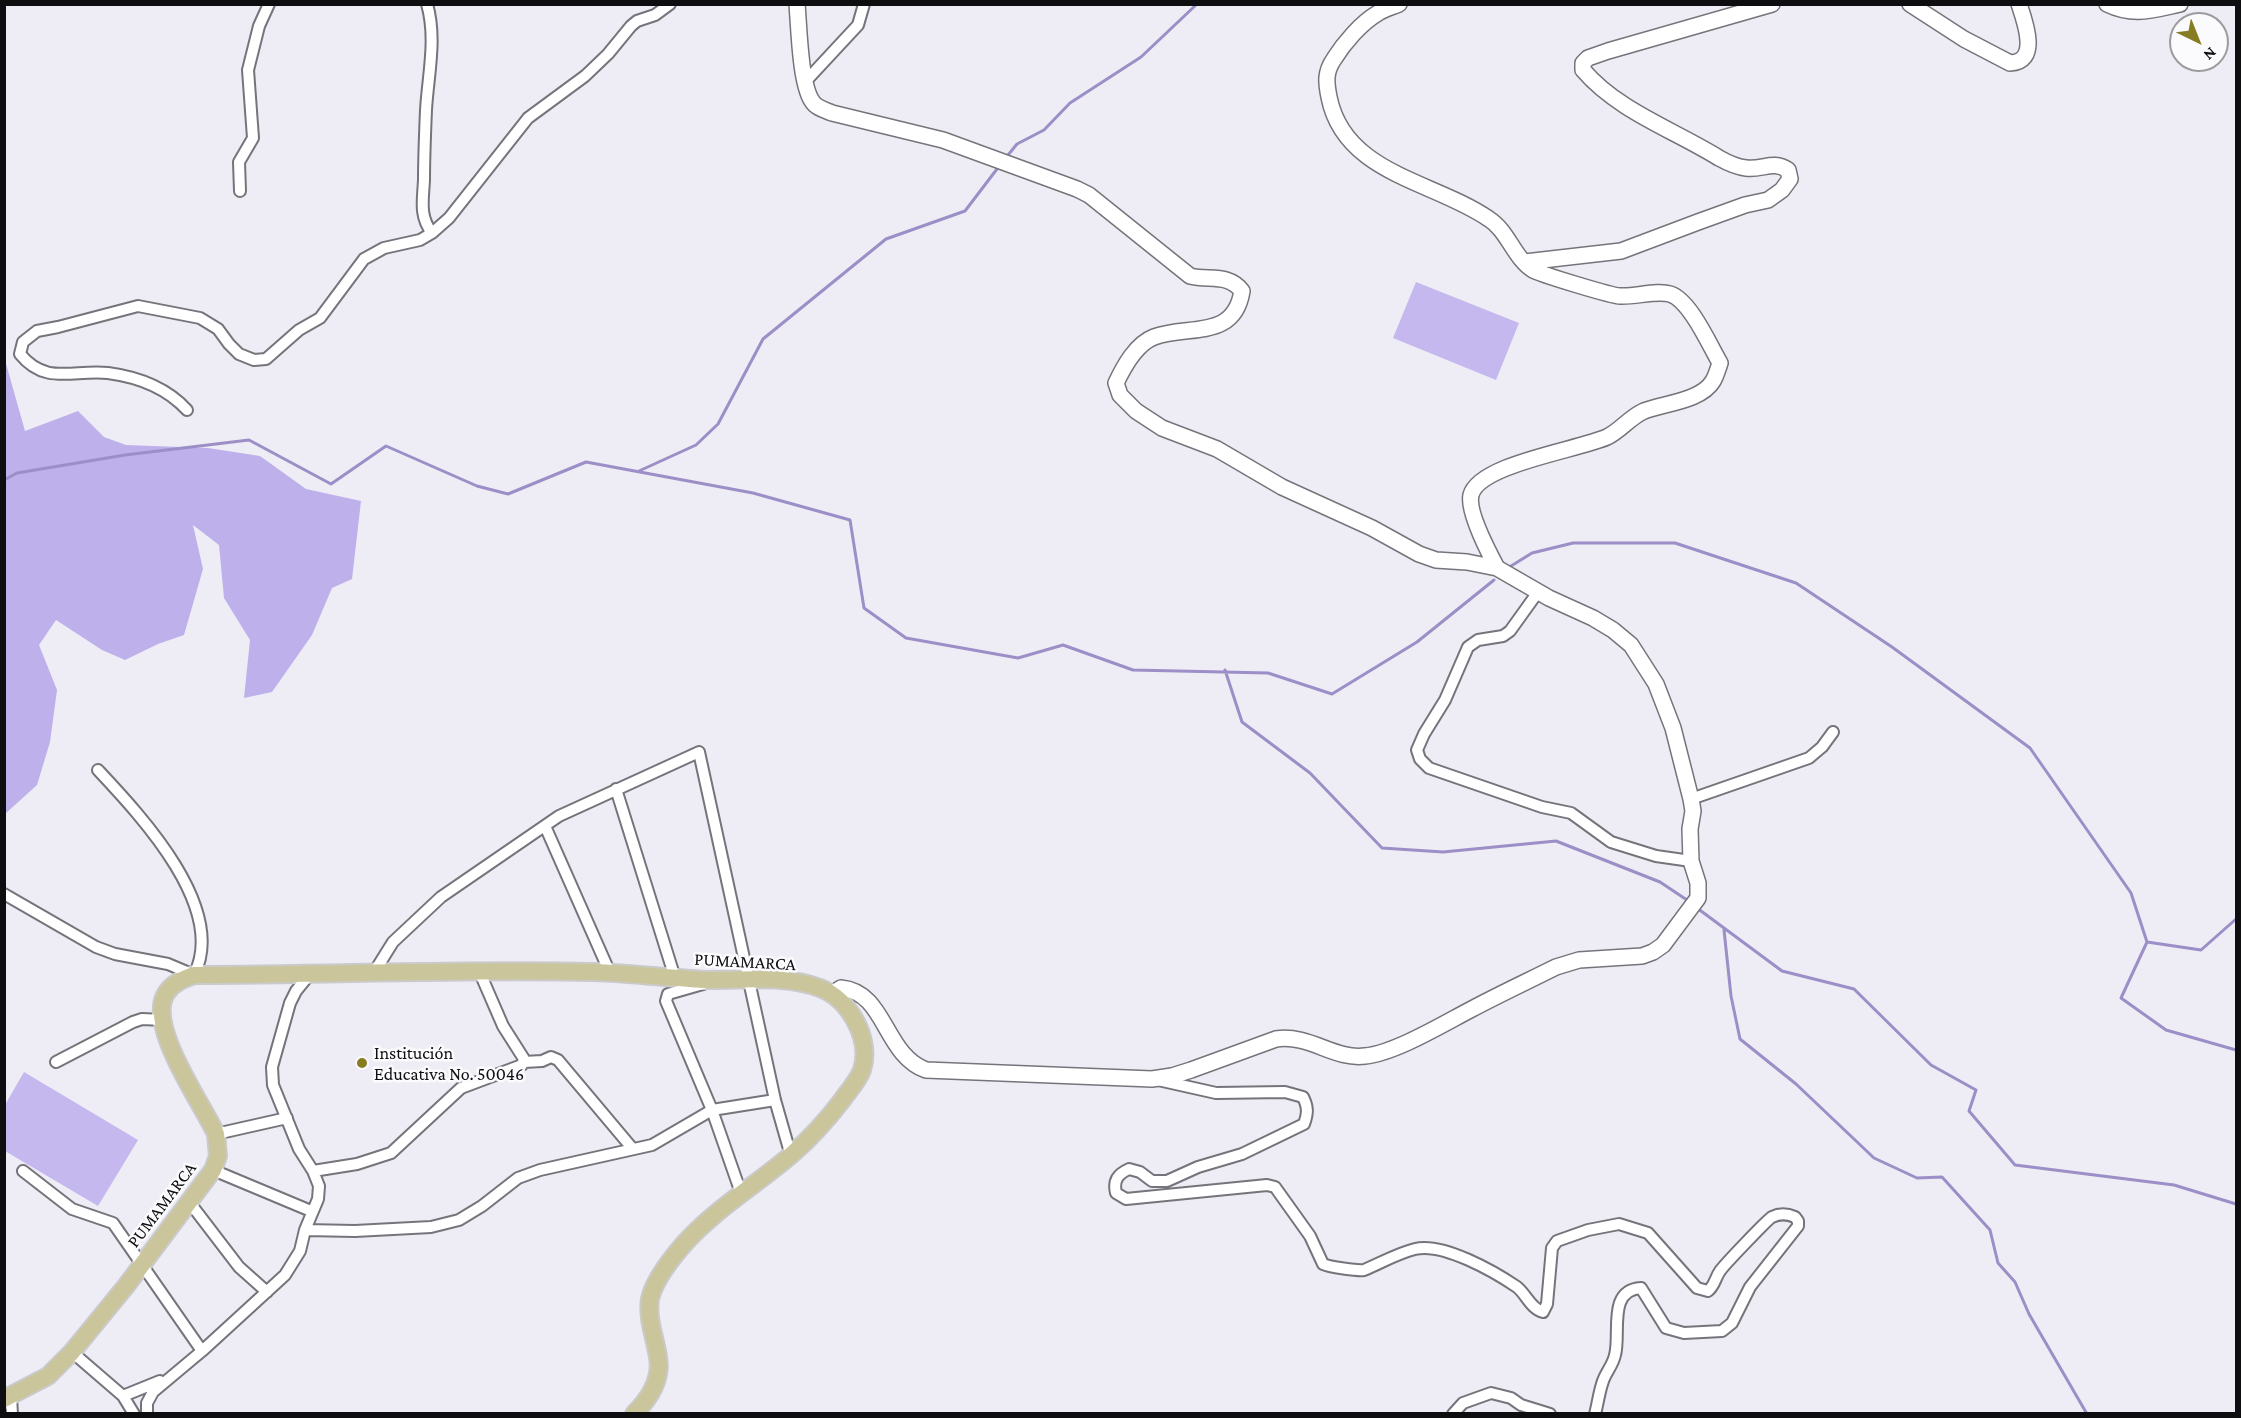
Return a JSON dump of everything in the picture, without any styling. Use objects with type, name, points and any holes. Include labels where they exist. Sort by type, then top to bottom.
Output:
[{"type":"main road","points":[[797,4],[805,82],[811,100],[825,110],[944,140],[1077,189],[1089,195],[1190,276],[1199,279],[1222,278],[1236,284],[1242,291],[1240,303],[1224,322],[1214,327],[1153,338],[1131,357],[1116,383],[1120,395],[1136,411],[1161,428],[1217,449],[1282,487],[1372,528],[1419,554],[1436,560],[1467,562],[1497,568],[1538,592],[1576,609],[1613,630],[1637,654],[1656,684],[1673,729],[1693,811],[1690,829],[1691,861],[1698,883],[1698,898],[1663,945],[1642,956],[1579,960],[1556,967],[1419,1037],[1367,1056],[1336,1052],[1303,1039],[1288,1037],[1276,1039],[1172,1076],[1152,1079],[926,1070],[914,1066],[903,1054],[889,1036],[885,1024],[869,1001],[849,988],[841,988],[832,994]]},
{"type":"main road","points":[[1399,4],[1379,12],[1366,22],[1330,65],[1326,76],[1331,108],[1343,134],[1359,149],[1399,176],[1470,207],[1491,220],[1534,270],[1619,296],[1670,294],[1684,303],[1720,363],[1714,380],[1701,393],[1640,413],[1609,436],[1595,442],[1522,462],[1480,482],[1471,495],[1473,514],[1497,568]]},
{"type":"main road","points":[[1525,262],[1621,251],[1745,205],[1768,200],[1782,190],[1790,179],[1788,170],[1780,165],[1749,168],[1727,162],[1622,104],[1595,84],[1583,70],[1583,63],[1588,58],[1608,51],[1772,4]]},
{"type":"main road","points":[[1910,4],[1965,39],[2010,63],[2018,62],[2025,56],[2029,46],[2019,4]]},
{"type":"main road","points":[[2107,4],[2134,13],[2180,4]]},
{"type":"main road","name":"PUMAMARCA","points":[[9,1403],[48,1376],[72,1352],[143,1264],[213,1170],[218,1156],[216,1134],[165,1036],[161,1007],[165,993],[179,981],[195,975],[610,973],[751,984],[789,980],[819,987],[832,994],[856,1021],[863,1050],[861,1070],[857,1080],[822,1126],[790,1156],[723,1207],[683,1245],[656,1282],[650,1299],[650,1316],[659,1358],[658,1367],[653,1391],[634,1413]]},
{"type":"street","points":[[240,191],[239,162],[253,138],[248,70],[259,26],[269,4]]},
{"type":"street","points":[[427,4],[431,26],[431,53],[422,203],[425,220],[432,233]]},
{"type":"street","points":[[187,410],[175,397],[161,388],[125,376],[105,373],[66,375],[37,369],[20,354],[21,347],[23,342],[37,331],[129,308],[147,307],[207,320],[218,329],[229,345],[246,358],[260,360],[272,355],[299,330],[320,318],[364,259],[384,248],[420,240],[432,233],[449,218],[528,118],[585,76],[637,21],[655,15],[670,4]]},
{"type":"street","points":[[805,82],[858,25],[864,4]]},
{"type":"street","points":[[1538,592],[1510,631],[1503,636],[1478,640],[1468,647],[1445,700],[1417,750],[1420,759],[1429,768],[1542,807],[1571,813],[1611,842],[1656,856],[1691,861]]},
{"type":"street","points":[[1691,799],[1809,758],[1822,747],[1833,732]]},
{"type":"street","points":[[373,974],[393,942],[441,897],[559,816],[699,752],[775,1100],[790,1156]]},
{"type":"street","points":[[4,894],[96,947],[115,954],[168,964],[195,975],[203,943],[199,918],[192,897],[147,824],[98,770]]},
{"type":"street","points":[[616,789],[675,978]]},
{"type":"street","points":[[545,826],[610,973]]},
{"type":"street","points":[[480,973],[504,1026],[524,1062]]},
{"type":"street","points":[[147,1413],[147,1403],[153,1392],[202,1351],[285,1275],[300,1251],[311,1211],[318,1199],[319,1186],[313,1171],[298,1149],[273,1085],[272,1067],[290,1003],[309,975]]},
{"type":"street","points":[[741,1193],[712,1110],[666,997],[669,994],[706,984],[751,984]]},
{"type":"street","points":[[56,1062],[133,1022],[142,1019],[163,1020]]},
{"type":"street","points":[[313,1171],[357,1164],[391,1154],[461,1088],[504,1074],[524,1062],[542,1061],[551,1057],[558,1060],[632,1148]]},
{"type":"street","points":[[1152,1079],[1216,1094],[1285,1092],[1303,1096],[1308,1106],[1307,1115],[1304,1124],[1242,1154],[1198,1167],[1167,1180],[1152,1180],[1129,1168],[1121,1172],[1116,1179],[1116,1193],[1126,1199],[1267,1185],[1275,1187],[1310,1236],[1323,1264],[1331,1267],[1346,1267],[1359,1271],[1417,1248],[1449,1251],[1485,1268],[1519,1289],[1535,1308],[1543,1312],[1547,1304],[1552,1248],[1557,1241],[1588,1230],[1619,1224],[1648,1233],[1697,1288],[1708,1291],[1713,1287],[1718,1273],[1726,1263],[1771,1217],[1783,1214],[1795,1217],[1798,1226],[1750,1287],[1732,1323],[1722,1331],[1684,1333],[1666,1328],[1641,1288],[1634,1288],[1626,1294],[1620,1301],[1616,1354],[1603,1380],[1594,1413]]},
{"type":"street","points":[[305,1230],[356,1231],[431,1227],[459,1220],[482,1206],[518,1178],[632,1148],[652,1145],[712,1110],[775,1100]]},
{"type":"street","points":[[216,1134],[287,1118]]},
{"type":"street","points":[[213,1170],[311,1211]]},
{"type":"street","points":[[23,1171],[72,1209],[113,1223],[202,1351]]},
{"type":"street","points":[[190,1203],[239,1267],[267,1292]]},
{"type":"street","points":[[72,1352],[123,1396],[134,1413]]},
{"type":"street","points":[[123,1396],[169,1378]]},
{"type":"street","points":[[1453,1413],[1463,1403],[1491,1393],[1550,1413]]},
{"type":"shaded area","points":[[1416,282],[1519,323],[1496,380],[1393,338]]},
{"type":"shaded area","points":[[5,360],[25,431],[78,411],[104,437],[126,445],[208,448],[260,456],[306,489],[361,501],[352,579],[332,588],[312,635],[272,692],[244,698],[250,640],[224,598],[219,545],[193,525],[203,569],[184,635],[158,644],[125,660],[102,650],[56,620],[39,645],[57,690],[50,742],[37,785],[5,814]]},
{"type":"shaded area","points":[[24,1072],[138,1140],[98,1206],[5,1151],[5,1105]]},
{"type":"waterway","points":[[1008,155],[1017,144],[1044,130],[1070,103],[1141,57],[1197,4]]},
{"type":"waterway","points":[[639,471],[696,445],[718,424],[763,339],[886,239],[965,211],[997,169]]},
{"type":"waterway","points":[[4,480],[17,473],[125,455],[249,440],[331,484],[386,446],[477,486],[508,494],[586,462],[753,493],[850,520],[864,608],[906,638],[1018,658],[1063,645],[1133,670],[1268,673],[1332,694],[1417,642],[1494,580]]},
{"type":"waterway","points":[[1511,566],[1532,553],[1573,543],[1675,543],[1796,583],[1892,647],[2030,748],[2131,893],[2147,942],[2121,998],[2166,1030],[2236,1050]]},
{"type":"waterway","points":[[1225,670],[1242,722],[1310,773],[1382,848],[1443,852],[1556,841],[1660,882],[1690,902]]},
{"type":"waterway","points":[[1697,908],[1782,971],[1854,989],[1931,1065],[1976,1090],[1969,1111],[2015,1165],[2174,1185],[2236,1204]]},
{"type":"waterway","points":[[2147,942],[2201,950],[2236,919]]},
{"type":"waterway","points":[[1724,930],[1731,996],[1740,1039],[1796,1084],[1874,1158],[1917,1178],[1942,1177],[1990,1230],[1998,1263],[2015,1282],[2029,1314],[2087,1414]]},
{"type":"place","name":"Institución Educativa No. 50046","points":[[362,1063]]}]
